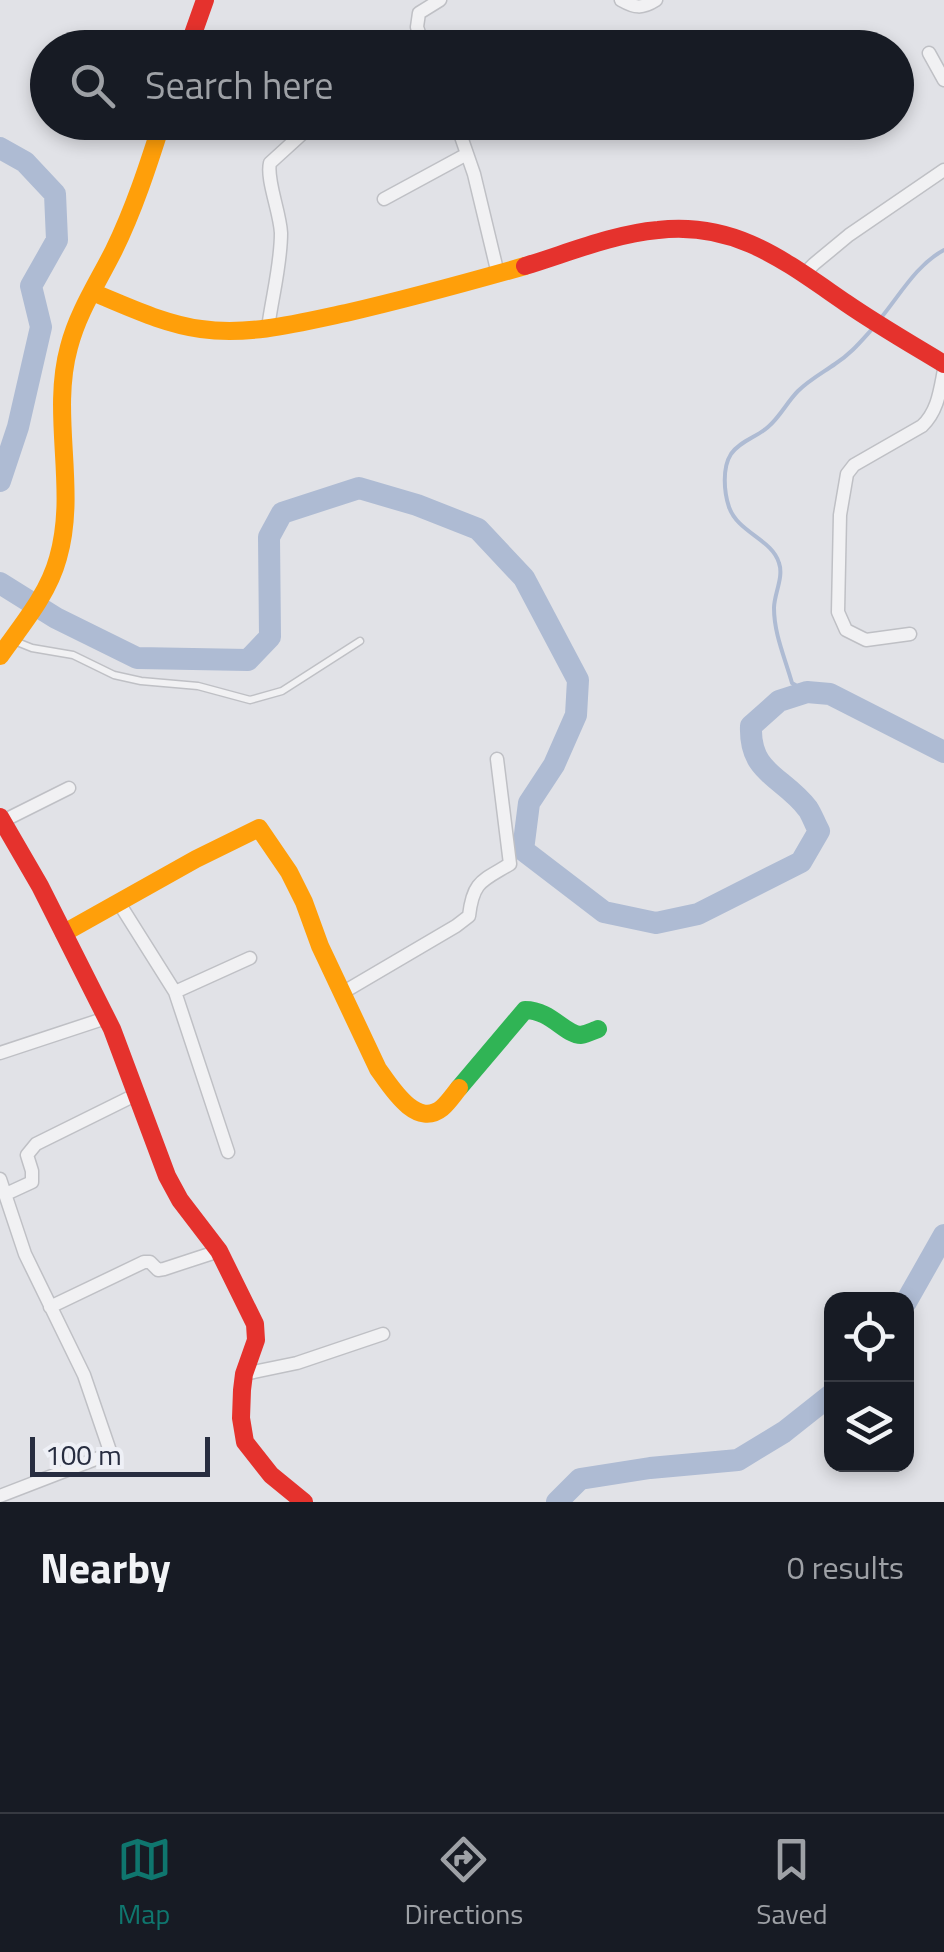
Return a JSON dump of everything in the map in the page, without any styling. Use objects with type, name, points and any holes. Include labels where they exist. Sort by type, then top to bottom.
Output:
[{"type":"street","points":[[194,30],[205,0]]},
{"type":"street","points":[[418,30],[419,13],[440,0]]},
{"type":"street","points":[[621,0],[638,8],[656,0]]},
{"type":"street","points":[[930,52],[944,80]]},
{"type":"street","points":[[5,648],[47,586],[58,560],[64,495],[60,415],[69,347],[132,211],[156,140]]},
{"type":"street","points":[[268,328],[281,240],[278,206],[268,170],[270,163],[295,140]]},
{"type":"street","points":[[462,140],[498,274]]},
{"type":"street","points":[[384,199],[467,154]]},
{"type":"street","points":[[804,274],[849,236],[944,170]]},
{"type":"street","points":[[92,292],[151,316],[201,329],[268,328],[394,304],[615,238],[675,227],[713,231],[742,240],[804,274],[944,367],[935,409],[928,420],[849,470],[840,515],[838,612],[846,630],[866,640],[910,634]]},
{"type":"street","points":[[342,993],[456,926],[469,916],[472,892],[510,864],[497,759]]},
{"type":"street","points":[[69,788],[1,819],[106,1018],[167,1176],[219,1251],[248,1307],[258,1332],[244,1374],[240,1405],[245,1442],[260,1462],[298,1497]]},
{"type":"street","points":[[64,933],[259,828],[299,892],[378,1069],[410,1108],[421,1114],[441,1109],[526,1010],[538,1010],[575,1034],[598,1029]]},
{"type":"street","points":[[119,903],[175,992],[228,1152]]},
{"type":"street","points":[[175,992],[250,958]]},
{"type":"street","points":[[0,1053],[106,1018]]},
{"type":"street","points":[[6,1194],[32,1182],[27,1155],[36,1144],[135,1095]]},
{"type":"street","points":[[0,1178],[24,1254],[84,1375],[110,1451],[102,1458],[0,1496]]},
{"type":"street","points":[[50,1307],[144,1262],[164,1270],[219,1251]]},
{"type":"street","points":[[244,1374],[297,1364],[383,1334]]},
{"type":"lane","points":[[5,648],[73,655],[114,675],[198,686],[250,700],[282,692],[360,641]]},
{"type":"waterway","points":[[0,148],[25,162],[55,194],[57,240],[31,286],[41,327],[18,427],[0,481]]},
{"type":"waterway","points":[[880,319],[917,272],[944,250]]},
{"type":"waterway","points":[[807,692],[792,683],[778,637],[774,608],[779,563],[770,548],[733,516],[726,494],[726,466],[735,450],[768,427],[798,391],[846,356],[874,327]]},
{"type":"waterway","points":[[0,583],[56,618],[137,658],[248,660],[270,637],[269,537],[282,513],[359,488],[478,529],[524,578],[578,680],[576,715],[554,765],[529,803],[523,850],[604,912],[656,923],[698,914],[801,862],[819,831],[808,809],[769,773],[756,755],[751,726],[779,701],[807,692],[830,694],[944,752]]},
{"type":"waterway","points":[[912,1292],[944,1235]]},
{"type":"waterway","points":[[557,1502],[580,1479],[738,1460],[784,1432],[824,1400]]},
{"type":"traffic: fast","points":[[459,1088],[525,1010],[542,1014],[575,1034],[598,1029]]},
{"type":"traffic: slow","points":[[0,656],[41,597],[58,558],[65,506],[62,399],[69,347],[83,309],[128,219],[156,140]]},
{"type":"traffic: slow","points":[[92,292],[173,323],[237,331],[346,313],[525,266]]},
{"type":"traffic: slow","points":[[64,933],[259,828],[289,872],[378,1069],[390,1086],[405,1103],[423,1113],[442,1108],[459,1088]]},
{"type":"traffic: jam","points":[[194,30],[205,0]]},
{"type":"traffic: jam","points":[[525,266],[641,232],[712,232],[736,238],[781,260],[944,364]]},
{"type":"traffic: jam","points":[[0,817],[40,886],[112,1029],[167,1176],[219,1251],[255,1324],[256,1340],[242,1390],[245,1442],[271,1475],[304,1502]]}]
